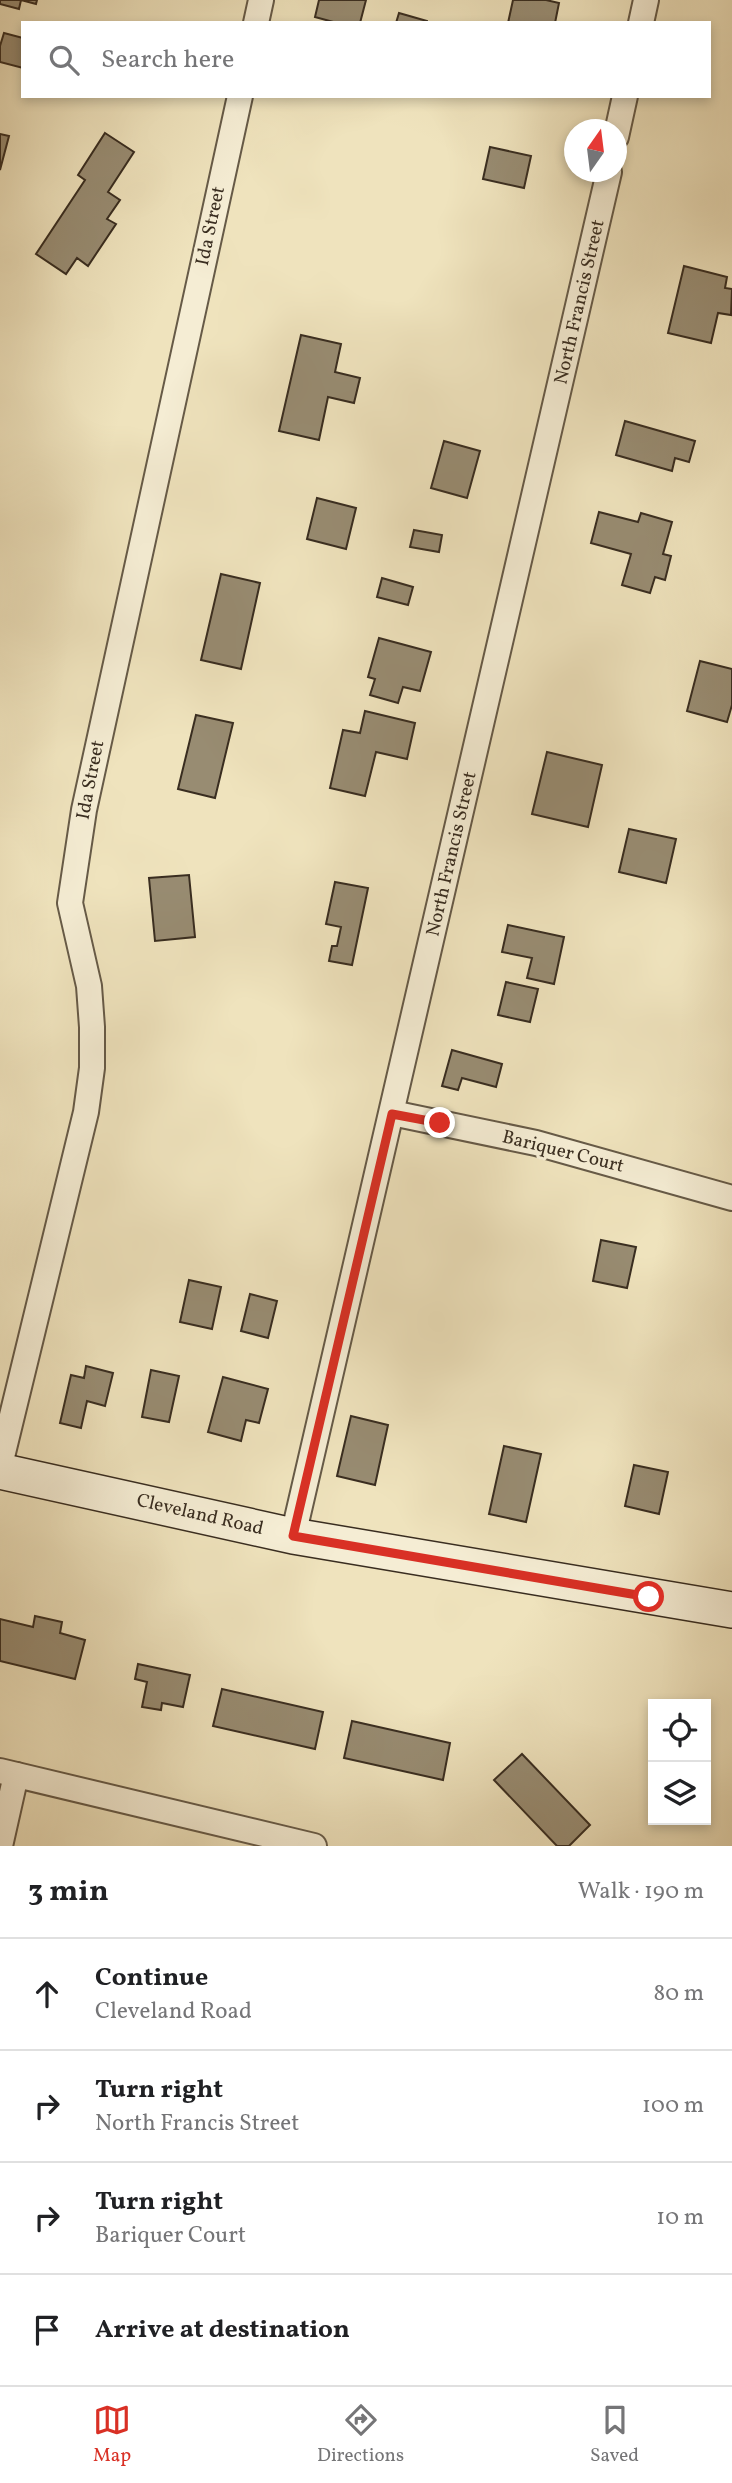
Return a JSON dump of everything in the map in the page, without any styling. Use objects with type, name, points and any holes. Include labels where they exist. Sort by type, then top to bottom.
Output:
[{"type":"main road","name":"Cleveland Road","points":[[0,1471],[293,1536],[732,1610]]},
{"type":"street","points":[[256,21],[261,0]]},
{"type":"street","points":[[641,21],[646,0]]},
{"type":"street","name":"Ida Street","points":[[0,1465],[86,1112],[92,1068],[90,999],[69,903],[84,810],[240,98]]},
{"type":"street","points":[[621,119],[625,98]]},
{"type":"street","name":"North Francis Street","points":[[293,1536],[607,182]]},
{"type":"street","name":"Bariquer Court","points":[[392,1114],[536,1143],[732,1198]]},
{"type":"street","points":[[0,1846],[8,1773],[314,1846]]},
{"type":"building","points":[[0,0],[21,0],[19,9],[0,4]]},
{"type":"building","points":[[21,0],[37,0],[36,4]]},
{"type":"building","points":[[319,0],[366,0],[361,21],[330,21],[315,17]]},
{"type":"building","points":[[513,0],[546,0],[559,3],[555,21],[508,21]]},
{"type":"building","points":[[399,13],[427,21],[397,21]]},
{"type":"building","points":[[4,33],[21,37],[21,67],[0,62],[0,46]]},
{"type":"building","points":[[105,133],[134,152],[108,192],[120,200],[107,219],[116,224],[88,266],[77,258],[66,274],[36,254],[85,180],[78,175]]},
{"type":"building","points":[[0,134],[9,136],[0,170]]},
{"type":"building","points":[[490,147],[531,156],[524,188],[483,179]]},
{"type":"building","points":[[684,266],[727,277],[725,288],[732,289],[731,315],[718,313],[711,343],[668,333]]},
{"type":"building","points":[[301,335],[341,344],[335,372],[360,378],[354,403],[328,397],[319,440],[279,431]]},
{"type":"building","points":[[625,421],[695,441],[689,462],[675,458],[672,471],[616,455]]},
{"type":"building","points":[[444,441],[480,451],[467,498],[431,488]]},
{"type":"building","points":[[317,498],[356,508],[346,549],[307,539]]},
{"type":"building","points":[[599,512],[638,522],[641,513],[672,522],[663,554],[671,556],[665,580],[655,577],[650,593],[622,585],[631,554],[591,543]]},
{"type":"building","points":[[414,530],[442,535],[439,552],[410,547]]},
{"type":"building","points":[[221,574],[260,583],[241,669],[201,660]]},
{"type":"building","points":[[382,578],[413,587],[408,605],[377,597]]},
{"type":"building","points":[[379,638],[431,652],[420,691],[403,687],[398,703],[370,695],[375,679],[368,677]]},
{"type":"building","points":[[700,661],[732,669],[732,705],[727,722],[687,711]]},
{"type":"building","points":[[365,711],[415,723],[407,759],[376,752],[365,796],[330,788],[343,730],[360,733]]},
{"type":"building","points":[[196,715],[233,723],[215,798],[178,789]]},
{"type":"building","points":[[547,752],[602,765],[588,827],[532,814]]},
{"type":"building","points":[[629,829],[676,839],[666,883],[619,872]]},
{"type":"building","points":[[189,875],[195,937],[155,941],[149,878]]},
{"type":"building","points":[[335,882],[368,888],[352,965],[329,961],[332,946],[337,946],[341,927],[326,924]]},
{"type":"building","points":[[508,925],[564,937],[554,984],[527,978],[532,958],[502,952]]},
{"type":"building","points":[[506,982],[538,989],[530,1022],[498,1015]]},
{"type":"building","points":[[452,1050],[502,1064],[496,1087],[462,1078],[458,1090],[442,1086]]},
{"type":"building","points":[[601,1240],[636,1247],[627,1288],[593,1281]]},
{"type":"building","points":[[189,1280],[221,1287],[212,1329],[180,1322]]},
{"type":"building","points":[[250,1294],[277,1301],[268,1338],[241,1331]]},
{"type":"building","points":[[86,1366],[113,1373],[105,1406],[87,1401],[81,1428],[60,1423],[71,1375],[84,1378]]},
{"type":"building","points":[[151,1370],[179,1376],[169,1422],[142,1417]]},
{"type":"building","points":[[223,1377],[268,1389],[259,1423],[246,1420],[241,1441],[208,1432]]},
{"type":"building","points":[[351,1416],[388,1425],[375,1485],[337,1476]]},
{"type":"building","points":[[504,1446],[541,1454],[526,1522],[489,1514]]},
{"type":"building","points":[[634,1465],[668,1472],[659,1514],[625,1506]]},
{"type":"building","points":[[35,1616],[62,1622],[60,1633],[85,1640],[75,1679],[0,1661],[0,1619],[33,1627]]},
{"type":"building","points":[[138,1664],[190,1675],[183,1707],[162,1703],[161,1710],[142,1707],[147,1682],[135,1679]]},
{"type":"building","points":[[222,1689],[323,1712],[315,1749],[213,1726]]},
{"type":"building","points":[[352,1721],[450,1743],[443,1780],[344,1758]]},
{"type":"building","points":[[522,1754],[590,1825],[569,1846],[557,1846],[494,1780]]},
{"type":"route","points":[[440,1123],[392,1114],[293,1536],[649,1597]]}]
